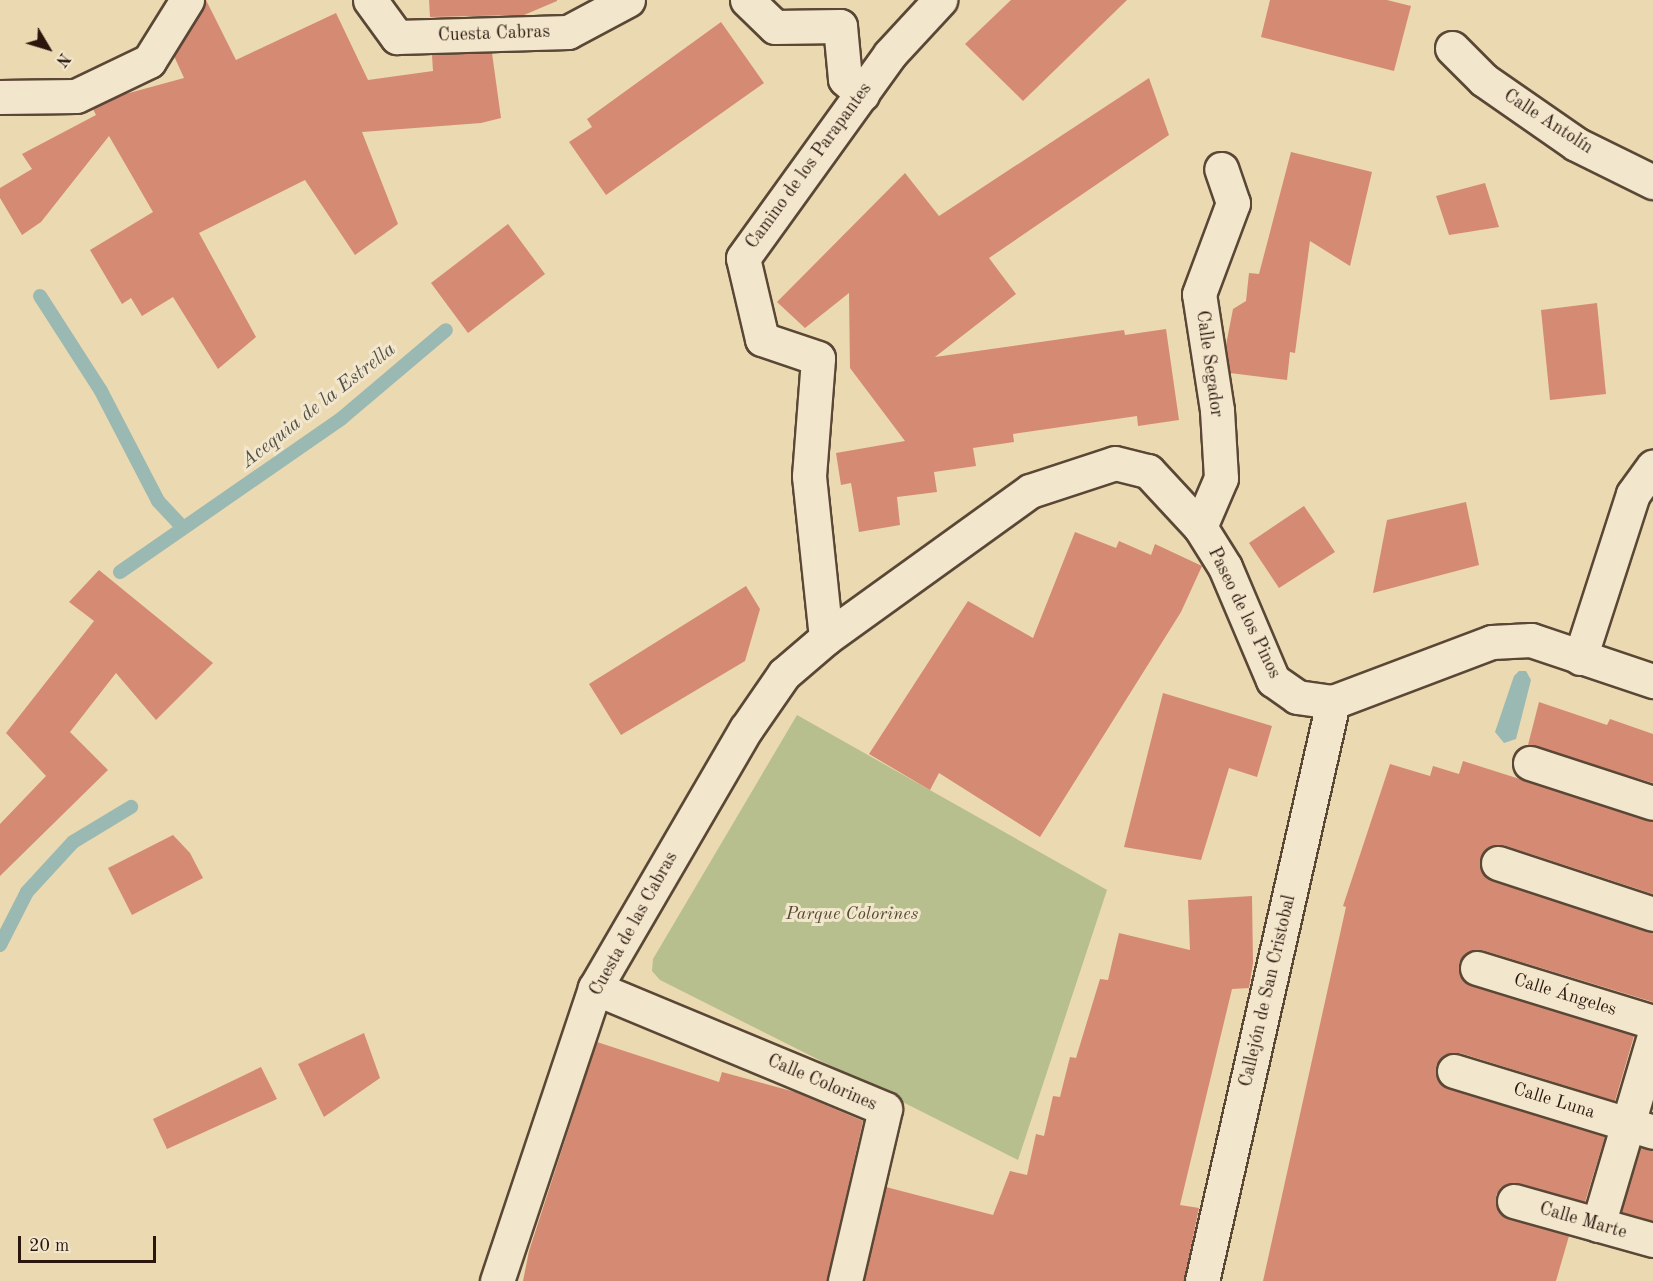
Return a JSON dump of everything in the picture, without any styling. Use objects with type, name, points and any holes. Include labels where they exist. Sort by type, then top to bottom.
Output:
[{"type":"street","points":[[0,97],[76,96],[148,61],[188,0]]},
{"type":"street","name":"Cuesta Cabras","points":[[370,0],[397,37],[568,32],[628,0]]},
{"type":"street","points":[[747,0],[775,27],[840,26],[845,79],[862,94]]},
{"type":"street","name":"Camino de los Parapantes","points":[[826,638],[809,476],[818,358],[762,339],[743,258],[890,54],[940,0]]},
{"type":"street","name":"Calle Antolín","points":[[1452,48],[1484,80],[1576,144],[1653,182]]},
{"type":"street","name":"Calle Segador","points":[[1200,527],[1221,478],[1217,410],[1199,294],[1233,203],[1221,169]]},
{"type":"street","name":"Paseo de los Pinos","points":[[826,638],[1030,491],[1115,463],[1148,471],[1200,527],[1226,567],[1273,680],[1297,697],[1333,702],[1492,642],[1531,640],[1653,681]]},
{"type":"street","points":[[1580,658],[1633,494],[1653,466]]},
{"type":"street","name":"Cuesta de las Cabras","points":[[497,1281],[596,988],[746,729],[784,674],[826,638]]},
{"type":"street","name":"Callejón de San Cristobal","points":[[1202,1281],[1333,702]]},
{"type":"street","points":[[1530,763],[1653,803]]},
{"type":"street","points":[[1498,863],[1653,915]]},
{"type":"street","name":"Calle Ángeles","points":[[1477,968],[1653,1022]]},
{"type":"street","name":"Calle Colorines","points":[[596,988],[885,1109],[845,1281]]},
{"type":"street","points":[[1598,1225],[1640,1128],[1653,1039]]},
{"type":"street","name":"Calle Luna","points":[[1454,1071],[1640,1128]]},
{"type":"street","name":"Calle Marte","points":[[1514,1201],[1653,1240]]},
{"type":"green space","name":"Parque Colorines","points":[[797,715],[1107,890],[1018,1160],[660,980],[652,971],[653,959]]},
{"type":"water","points":[[1519,671],[1526,671],[1531,680],[1516,739],[1504,743],[1495,732],[1514,676]]},
{"type":"building","points":[[206,0],[236,60],[336,13],[368,80],[433,71],[432,55],[492,53],[501,118],[481,123],[362,132],[398,224],[355,255],[305,180],[199,233],[256,337],[218,369],[173,297],[142,316],[131,298],[122,304],[90,250],[153,212],[109,136],[41,222],[22,235],[0,198],[0,188],[32,169],[22,154],[96,115],[93,109],[118,96],[184,78],[174,56]]},
{"type":"building","points":[[429,0],[557,1],[524,15],[430,17]]},
{"type":"building","points":[[1011,0],[1127,0],[1023,101],[965,44]]},
{"type":"building","points":[[1270,0],[1387,0],[1411,6],[1394,71],[1261,37]]},
{"type":"building","points":[[721,22],[764,83],[606,195],[569,142],[592,127],[587,119]]},
{"type":"building","points":[[1149,78],[1169,135],[989,258],[1016,294],[935,357],[1124,330],[1125,335],[1166,329],[1179,420],[1138,426],[1137,416],[1013,434],[1014,442],[973,448],[976,466],[934,472],[937,492],[897,497],[900,525],[859,532],[851,483],[841,485],[836,453],[905,441],[850,368],[849,293],[805,328],[777,302],[905,173],[939,216]]},
{"type":"building","points":[[1291,152],[1372,172],[1350,266],[1310,241],[1295,353],[1290,352],[1287,380],[1230,373],[1226,345],[1233,309],[1246,301],[1249,273],[1259,274]]},
{"type":"building","points":[[1485,183],[1499,227],[1449,235],[1436,196]]},
{"type":"building","points":[[508,224],[545,274],[468,333],[431,283]]},
{"type":"building","points":[[1597,303],[1606,394],[1550,400],[1541,310]]},
{"type":"building","points":[[1466,502],[1479,565],[1373,593],[1387,520]]},
{"type":"building","points":[[1304,506],[1335,552],[1279,588],[1249,543]]},
{"type":"building","points":[[1075,532],[1116,548],[1119,541],[1151,555],[1155,544],[1202,566],[1181,612],[1040,837],[939,773],[930,790],[869,754],[968,601],[1033,638]]},
{"type":"building","points":[[99,570],[213,663],[156,720],[116,673],[70,732],[108,770],[0,876],[0,824],[46,776],[6,733],[94,621],[69,602]]},
{"type":"building","points":[[746,586],[760,609],[745,661],[621,735],[589,684]]},
{"type":"building","points":[[1163,693],[1272,726],[1257,777],[1229,768],[1201,860],[1124,847]]},
{"type":"building","points":[[1539,702],[1607,725],[1610,719],[1653,734],[1653,783],[1528,745]]},
{"type":"building","points":[[1463,761],[1653,821],[1653,894],[1503,845],[1486,849],[1480,866],[1492,881],[1653,932],[1653,1002],[1482,950],[1465,954],[1459,963],[1463,980],[1472,986],[1634,1036],[1615,1101],[1460,1053],[1442,1057],[1436,1066],[1440,1083],[1449,1089],[1605,1137],[1585,1202],[1518,1183],[1501,1187],[1496,1195],[1496,1206],[1508,1219],[1569,1236],[1556,1281],[1263,1281],[1346,907],[1343,906],[1390,764],[1430,776],[1433,766],[1459,774]]},
{"type":"building","points":[[173,835],[190,853],[203,878],[132,915],[108,868]]},
{"type":"building","points":[[1252,896],[1253,963],[1249,988],[1232,989],[1180,1205],[1199,1208],[1184,1281],[864,1281],[886,1187],[993,1215],[1010,1171],[1027,1175],[1036,1134],[1044,1136],[1053,1096],[1060,1097],[1070,1057],[1076,1058],[1100,979],[1108,980],[1119,933],[1190,950],[1188,900]]},
{"type":"building","points":[[364,1033],[380,1078],[324,1117],[298,1064]]},
{"type":"building","points":[[597,1042],[719,1082],[722,1072],[795,1092],[863,1121],[827,1281],[523,1281],[529,1251]]},
{"type":"building","points":[[261,1067],[277,1099],[167,1149],[153,1119]]},
{"type":"building","points":[[1640,1148],[1653,1150],[1653,1221],[1621,1212]]},
{"type":"waterway","name":"Acequia de la Estrella","points":[[40,296],[101,391],[158,501],[182,527]]},
{"type":"waterway","name":"Acequia de la Estrella","points":[[120,572],[342,418],[446,330]]},
{"type":"waterway","name":"Acequia de la Estrella","points":[[0,945],[27,892],[73,842],[131,807]]}]
